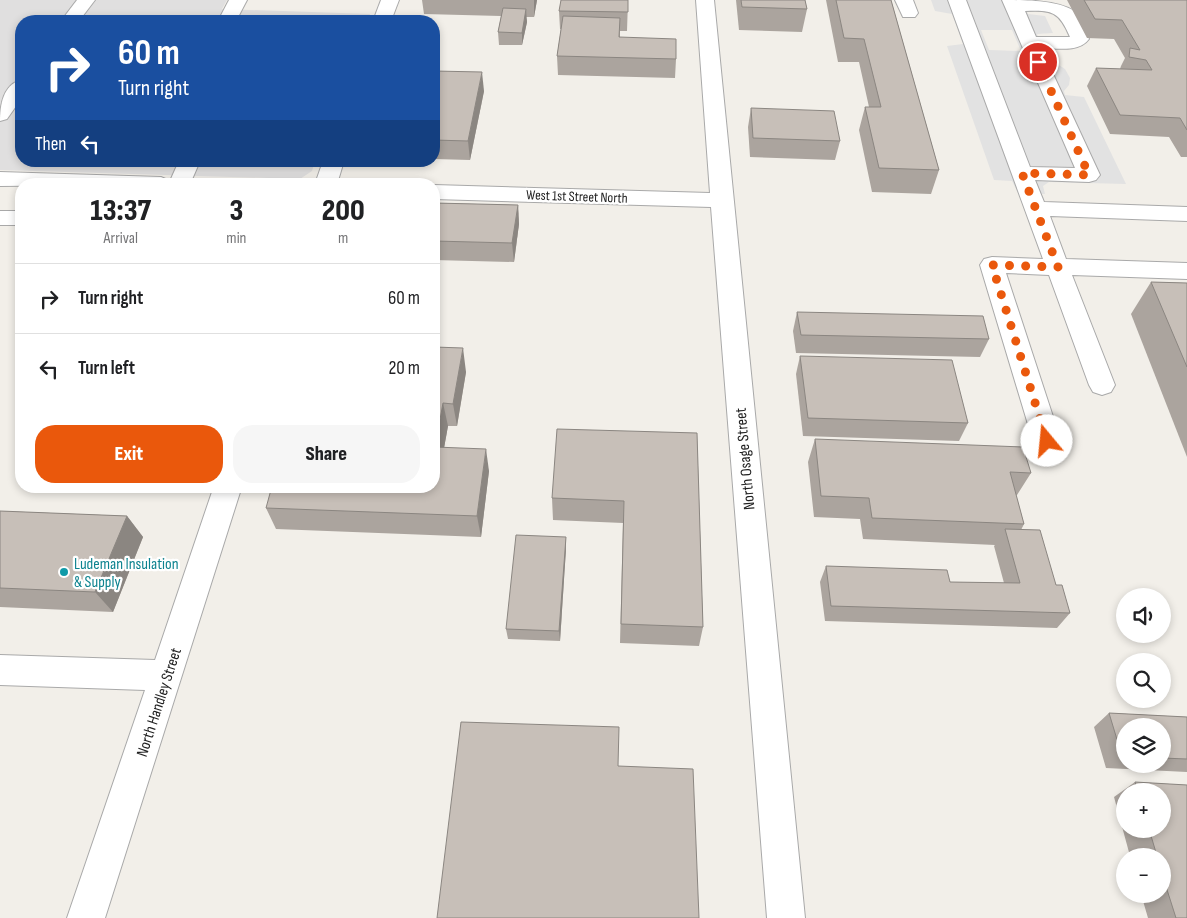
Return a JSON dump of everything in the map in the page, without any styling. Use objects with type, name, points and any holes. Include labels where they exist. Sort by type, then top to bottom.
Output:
[{"type":"street","points":[[75,15],[86,0]]},
{"type":"street","points":[[230,15],[238,0]]},
{"type":"street","points":[[384,15],[390,0]]},
{"type":"street","name":"North Osage Street","points":[[705,0],[720,200],[772,732],[786,918]]},
{"type":"street","points":[[957,0],[1102,385]]},
{"type":"street","points":[[1022,173],[1089,175],[1012,3],[1046,6],[1062,11],[1067,14],[1080,38],[1072,43],[1030,42]]},
{"type":"street","points":[[0,115],[15,94]]},
{"type":"street","points":[[144,178],[150,167]]},
{"type":"street","points":[[0,179],[15,180]]},
{"type":"street","name":"West 1st Street North","points":[[440,192],[720,200]]},
{"type":"street","points":[[1036,209],[1187,214]]},
{"type":"street","points":[[0,218],[15,218]]},
{"type":"street","points":[[1047,441],[992,265],[1187,271]]},
{"type":"street","name":"North Handley Street","points":[[86,918],[226,493]]},
{"type":"street","points":[[0,670],[167,676]]},
{"type":"shaded area","points":[[0,0],[227,0],[222,9],[370,14],[15,15],[15,167],[313,167],[312,171],[302,178],[0,170]]},
{"type":"shaded area","points":[[931,0],[1022,0],[1028,14],[1045,16],[1053,33],[1037,34],[1048,58],[1065,69],[1070,78],[1069,85],[1064,91],[1065,95],[1084,97],[1126,184],[1049,182],[1043,186],[1045,194],[1018,193],[1012,181],[994,180],[947,46],[963,44],[952,14],[935,11]],"holes":[[[981,30],[1012,30],[1021,51],[989,50]]]},
{"type":"building","points":[[561,0],[628,0],[628,12],[559,11]]},
{"type":"building","points":[[741,0],[805,0],[807,9],[742,7]]},
{"type":"building","points":[[836,0],[891,0],[939,170],[879,168],[865,107],[881,107],[864,39],[844,38]]},
{"type":"building","points":[[1084,0],[1187,0],[1187,130],[1180,118],[1120,115],[1096,68],[1152,70],[1146,60],[1129,57],[1130,48],[1140,50],[1122,20],[1095,19]]},
{"type":"building","points":[[503,8],[526,9],[522,33],[498,32]]},
{"type":"building","points":[[563,16],[620,18],[619,37],[676,39],[676,59],[557,56]]},
{"type":"building","points":[[440,71],[482,72],[468,141],[440,140]]},
{"type":"building","points":[[751,108],[834,111],[840,141],[753,138]]},
{"type":"building","points":[[440,203],[518,205],[512,243],[440,241]]},
{"type":"building","points":[[1151,282],[1187,283],[1187,367]]},
{"type":"building","points":[[797,312],[983,316],[989,339],[801,335]]},
{"type":"building","points":[[440,347],[463,348],[453,404],[443,403],[440,420]]},
{"type":"building","points":[[800,356],[952,360],[968,423],[808,418]]},
{"type":"building","points":[[557,429],[697,433],[703,627],[621,624],[624,501],[552,498]]},
{"type":"building","points":[[815,439],[1023,447],[1031,473],[1010,472],[1024,524],[872,518],[869,498],[821,496]]},
{"type":"building","points":[[440,447],[486,449],[477,516],[266,508],[270,493],[440,493]]},
{"type":"building","name":"Ludeman Insulation & Supply","points":[[0,511],[127,516],[95,592],[0,588]]},
{"type":"building","points":[[1005,529],[1040,530],[1056,585],[1062,585],[1070,613],[831,606],[826,566],[947,570],[950,582],[1020,583]]},
{"type":"building","points":[[516,535],[566,537],[559,631],[506,629]]},
{"type":"building","points":[[1109,713],[1187,717],[1187,759],[1171,758],[1171,718],[1116,718],[1116,736]]},
{"type":"building","points":[[461,722],[619,727],[618,766],[693,769],[699,918],[437,918]]},
{"type":"building","points":[[1171,784],[1187,785],[1187,918],[1176,918],[1171,902],[1171,848],[1155,848],[1152,838],[1171,838]]},
{"type":"place","name":"Ludeman Insulation & Supply","points":[[64,572]]},
{"type":"route","points":[[1038,62],[1089,175],[1022,173],[1058,267],[992,265],[1047,441]]}]
